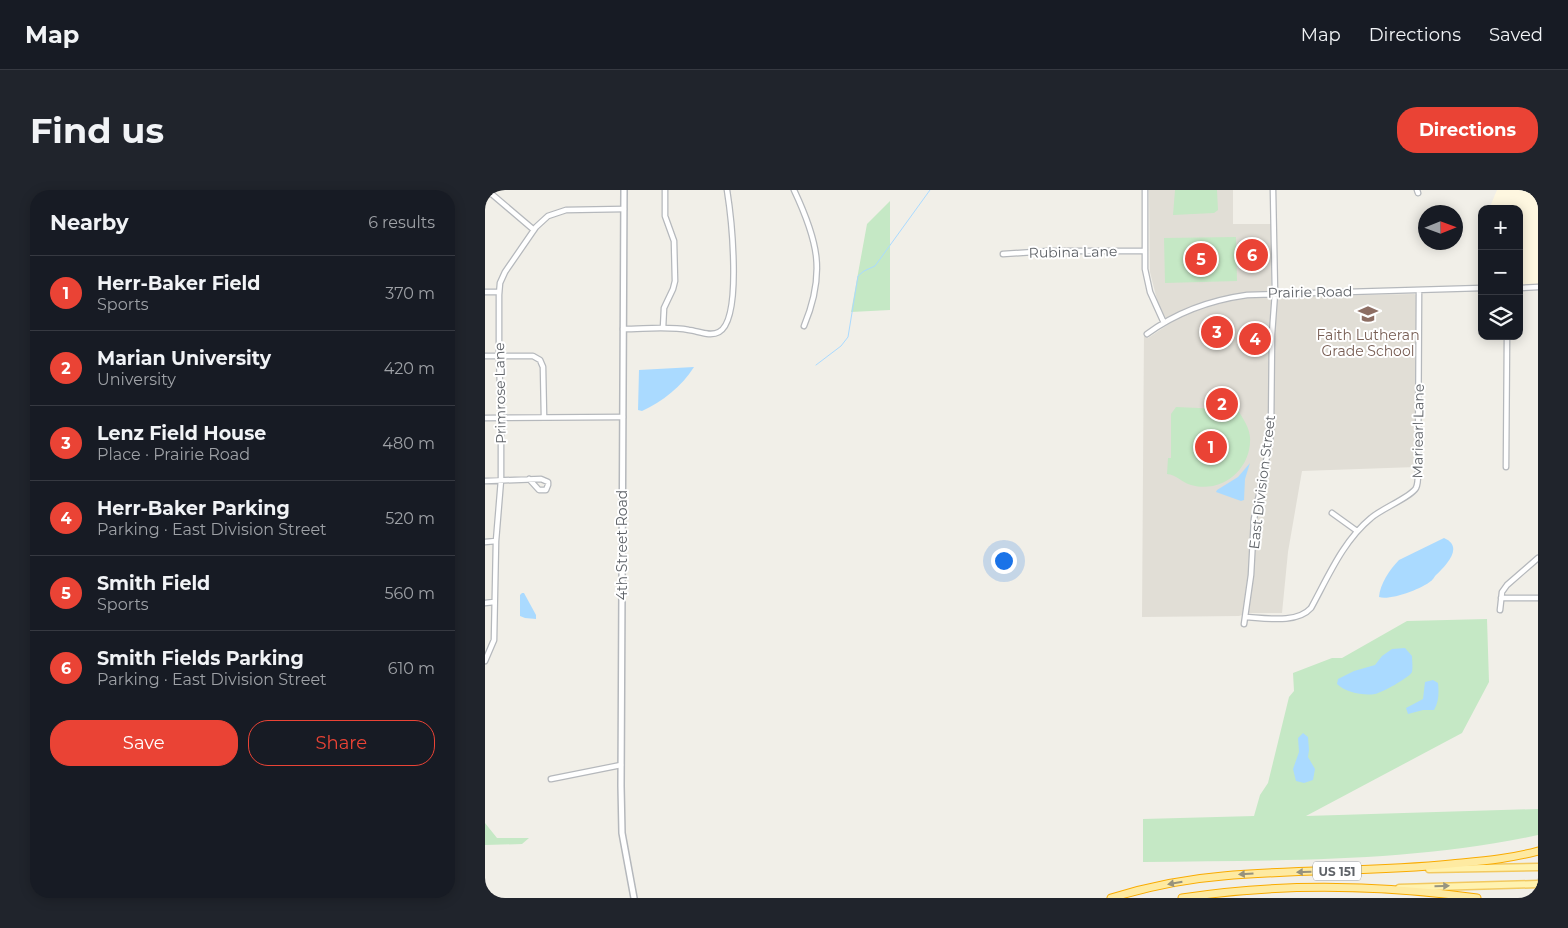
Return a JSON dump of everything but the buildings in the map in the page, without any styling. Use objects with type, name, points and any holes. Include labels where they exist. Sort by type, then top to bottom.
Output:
[{"type":"highway","points":[[1405,869],[1507,858],[1538,851]]},
{"type":"highway","name":"US 151","points":[[1111,898],[1158,886],[1223,876],[1405,869]]},
{"type":"highway","points":[[1376,888],[1477,898]]},
{"type":"highway","name":"US 151","points":[[1183,898],[1221,892],[1376,888]]},
{"type":"main road","name":"US 151","points":[[1405,869],[1538,868]]},
{"type":"main road","name":"US 151","points":[[1376,888],[1538,884]]},
{"type":"street","points":[[487,190],[534,230]]},
{"type":"street","name":"4th Street Road","points":[[624,190],[621,766],[622,833],[634,898]]},
{"type":"street","points":[[663,328],[664,308],[675,282],[674,241],[665,216],[665,190]]},
{"type":"street","points":[[623,330],[679,328],[712,334],[723,329],[729,318],[734,255],[727,190]]},
{"type":"street","points":[[794,190],[813,236],[817,252],[815,300],[804,326]]},
{"type":"street","points":[[1145,190],[1145,269],[1150,291],[1164,323]]},
{"type":"street","name":"East Division Street","points":[[1244,624],[1251,575],[1254,519],[1270,442],[1275,293],[1273,190]]},
{"type":"street","name":"Primrose Lane","points":[[485,661],[494,640],[496,541],[501,480],[499,292],[504,275],[534,230],[545,218],[561,211],[624,209]]},
{"type":"street","name":"Rubina Lane","points":[[1003,254],[1048,251],[1144,251]]},
{"type":"street","points":[[1523,288],[1538,287]]},
{"type":"street","name":"Prairie Road","points":[[1147,334],[1192,308],[1212,301],[1247,295],[1478,288]]},
{"type":"street","name":"Mariearl Lane","points":[[1245,617],[1291,618],[1305,614],[1311,608],[1345,547],[1357,531],[1381,510],[1410,495],[1417,485],[1419,473],[1419,290]]},
{"type":"street","points":[[485,292],[499,292]]},
{"type":"street","points":[[1506,467],[1507,340]]},
{"type":"street","points":[[485,356],[533,356],[541,361],[543,367],[544,417]]},
{"type":"street","points":[[485,418],[623,417]]},
{"type":"street","points":[[485,481],[529,479]]},
{"type":"street","points":[[1332,512],[1357,531]]},
{"type":"street","points":[[485,542],[496,541]]},
{"type":"street","points":[[1500,610],[1501,598],[1507,584],[1538,558]]},
{"type":"street","points":[[1501,598],[1538,598]]},
{"type":"street","points":[[485,603],[494,602]]},
{"type":"street","points":[[551,779],[621,766]]},
{"type":"shaded area","points":[[1149,190],[1233,190],[1233,224],[1271,224],[1271,297],[1417,295],[1416,467],[1302,471],[1288,552],[1282,613],[1242,613],[1239,616],[1142,617],[1144,331],[1148,338],[1169,324],[1158,304],[1150,272]]},
{"type":"shaded area","points":[[1497,190],[1538,190],[1538,287],[1523,288],[1523,205],[1491,205]]},
{"type":"green space","points":[[1175,190],[1217,190],[1218,210],[1214,213],[1173,215]]},
{"type":"green space","points":[[890,201],[890,310],[851,312],[867,224]]},
{"type":"green space","points":[[1236,237],[1237,281],[1165,283],[1164,238]]},
{"type":"green space","points":[[1221,405],[1237,405],[1249,432],[1249,449],[1240,469],[1224,482],[1214,486],[1203,487],[1188,484],[1173,475],[1167,474],[1168,458],[1171,458],[1171,414],[1176,407],[1221,409]]},
{"type":"green space","points":[[1487,619],[1489,682],[1462,733],[1306,816],[1538,809],[1538,835],[1440,851],[1391,855],[1292,860],[1143,862],[1143,819],[1254,816],[1260,795],[1268,783],[1289,697],[1294,691],[1293,673],[1332,658],[1342,658],[1407,621]]},
{"type":"green space","points":[[485,823],[497,838],[529,838],[522,844],[485,845]]},
{"type":"water","points":[[694,367],[684,381],[664,398],[642,411],[638,410],[639,370]]},
{"type":"water","points":[[1250,463],[1245,479],[1244,500],[1241,501],[1216,492],[1238,477]]},
{"type":"water","points":[[1444,538],[1453,546],[1453,551],[1448,562],[1431,581],[1405,594],[1384,598],[1379,597],[1386,577],[1399,560]]},
{"type":"water","points":[[524,593],[536,615],[536,619],[520,616],[520,595]]},
{"type":"water","points":[[1405,648],[1412,656],[1412,672],[1389,688],[1375,694],[1365,694],[1349,691],[1337,684],[1338,679],[1354,671],[1375,665],[1382,656],[1392,649]]},
{"type":"water","points":[[1433,680],[1438,683],[1439,690],[1434,710],[1423,710],[1408,714],[1406,708],[1423,699],[1425,682]]},
{"type":"water","points":[[1303,733],[1308,737],[1308,757],[1315,769],[1313,780],[1304,783],[1296,781],[1293,769],[1299,752],[1298,738]]},
{"type":"waterway","points":[[816,365],[841,346],[848,337],[858,276],[875,266],[930,190]]},
{"type":"place","name":"Smith Fields Parking","points":[[1252,255]]},
{"type":"place","name":"Smith Field","points":[[1201,259]]},
{"type":"place","name":"Faith Lutheran Grade School","points":[[1368,314]]},
{"type":"place","name":"Lenz Field House","points":[[1217,332]]},
{"type":"place","name":"Herr-Baker Parking","points":[[1255,339]]},
{"type":"place","name":"Marian University","points":[[1222,404]]},
{"type":"place","name":"Herr-Baker Field","points":[[1211,447]]}]
